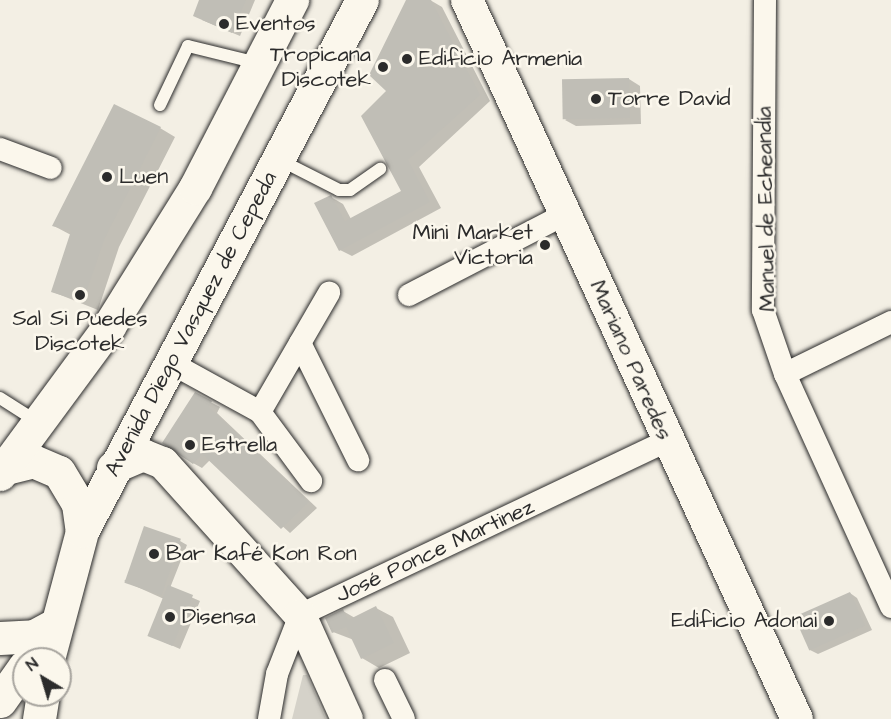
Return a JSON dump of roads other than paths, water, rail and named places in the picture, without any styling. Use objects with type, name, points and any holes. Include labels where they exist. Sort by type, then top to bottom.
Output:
[{"type":"main road","points":[[1,471],[109,326],[195,188],[292,0]]},
{"type":"main road","name":"Avenida Diego Vasquez de Cepeda","points":[[50,647],[53,626],[82,531],[113,468],[280,160],[362,0]]},
{"type":"main road","name":"Mariano Paredes","points":[[467,0],[797,719]]},
{"type":"main road","points":[[113,468],[143,455],[163,463],[300,615],[347,719]]},
{"type":"main road","points":[[1,471],[33,461],[59,472],[78,504],[82,531]]},
{"type":"main road","points":[[0,638],[34,636],[53,626]]},
{"type":"main road","points":[[38,647],[53,626]]},
{"type":"main road","points":[[0,701],[12,684]]},
{"type":"street","name":"Manuel de Echeandía","points":[[765,0],[763,310],[785,374],[891,607]]},
{"type":"street","points":[[0,149],[51,168]]},
{"type":"street","points":[[409,295],[565,214]]},
{"type":"street","points":[[260,412],[329,293]]},
{"type":"street","points":[[785,374],[891,322]]},
{"type":"street","points":[[300,343],[358,460]]},
{"type":"street","points":[[171,363],[260,412],[311,482]]},
{"type":"street","name":"José Ponce Martinez","points":[[300,615],[668,440]]},
{"type":"street","points":[[269,719],[277,674],[300,615]]},
{"type":"street","points":[[385,680],[404,719]]},
{"type":"lane","points":[[160,105],[188,45],[259,63]]},
{"type":"lane","points":[[280,160],[339,190],[350,190],[380,169]]},
{"type":"lane","points":[[0,398],[37,421]]},
{"type":"place","name":"Eventos","points":[[224,24]]},
{"type":"place","name":"Edificio Armenia","points":[[407,59]]},
{"type":"place","name":"Tropicana Discotek","points":[[383,67]]},
{"type":"place","name":"Torre David","points":[[596,99]]},
{"type":"place","name":"Luen","points":[[107,177]]},
{"type":"place","name":"Mini Market Victoria","points":[[545,245]]},
{"type":"place","name":"Sal Si Puedes Discotek","points":[[80,295]]},
{"type":"place","name":"Estrella","points":[[190,445]]},
{"type":"place","name":"Bar Kafé Kon Ron","points":[[154,554]]},
{"type":"place","name":"Disensa","points":[[170,617]]},
{"type":"place","name":"Edificio Adonai","points":[[829,621]]}]
